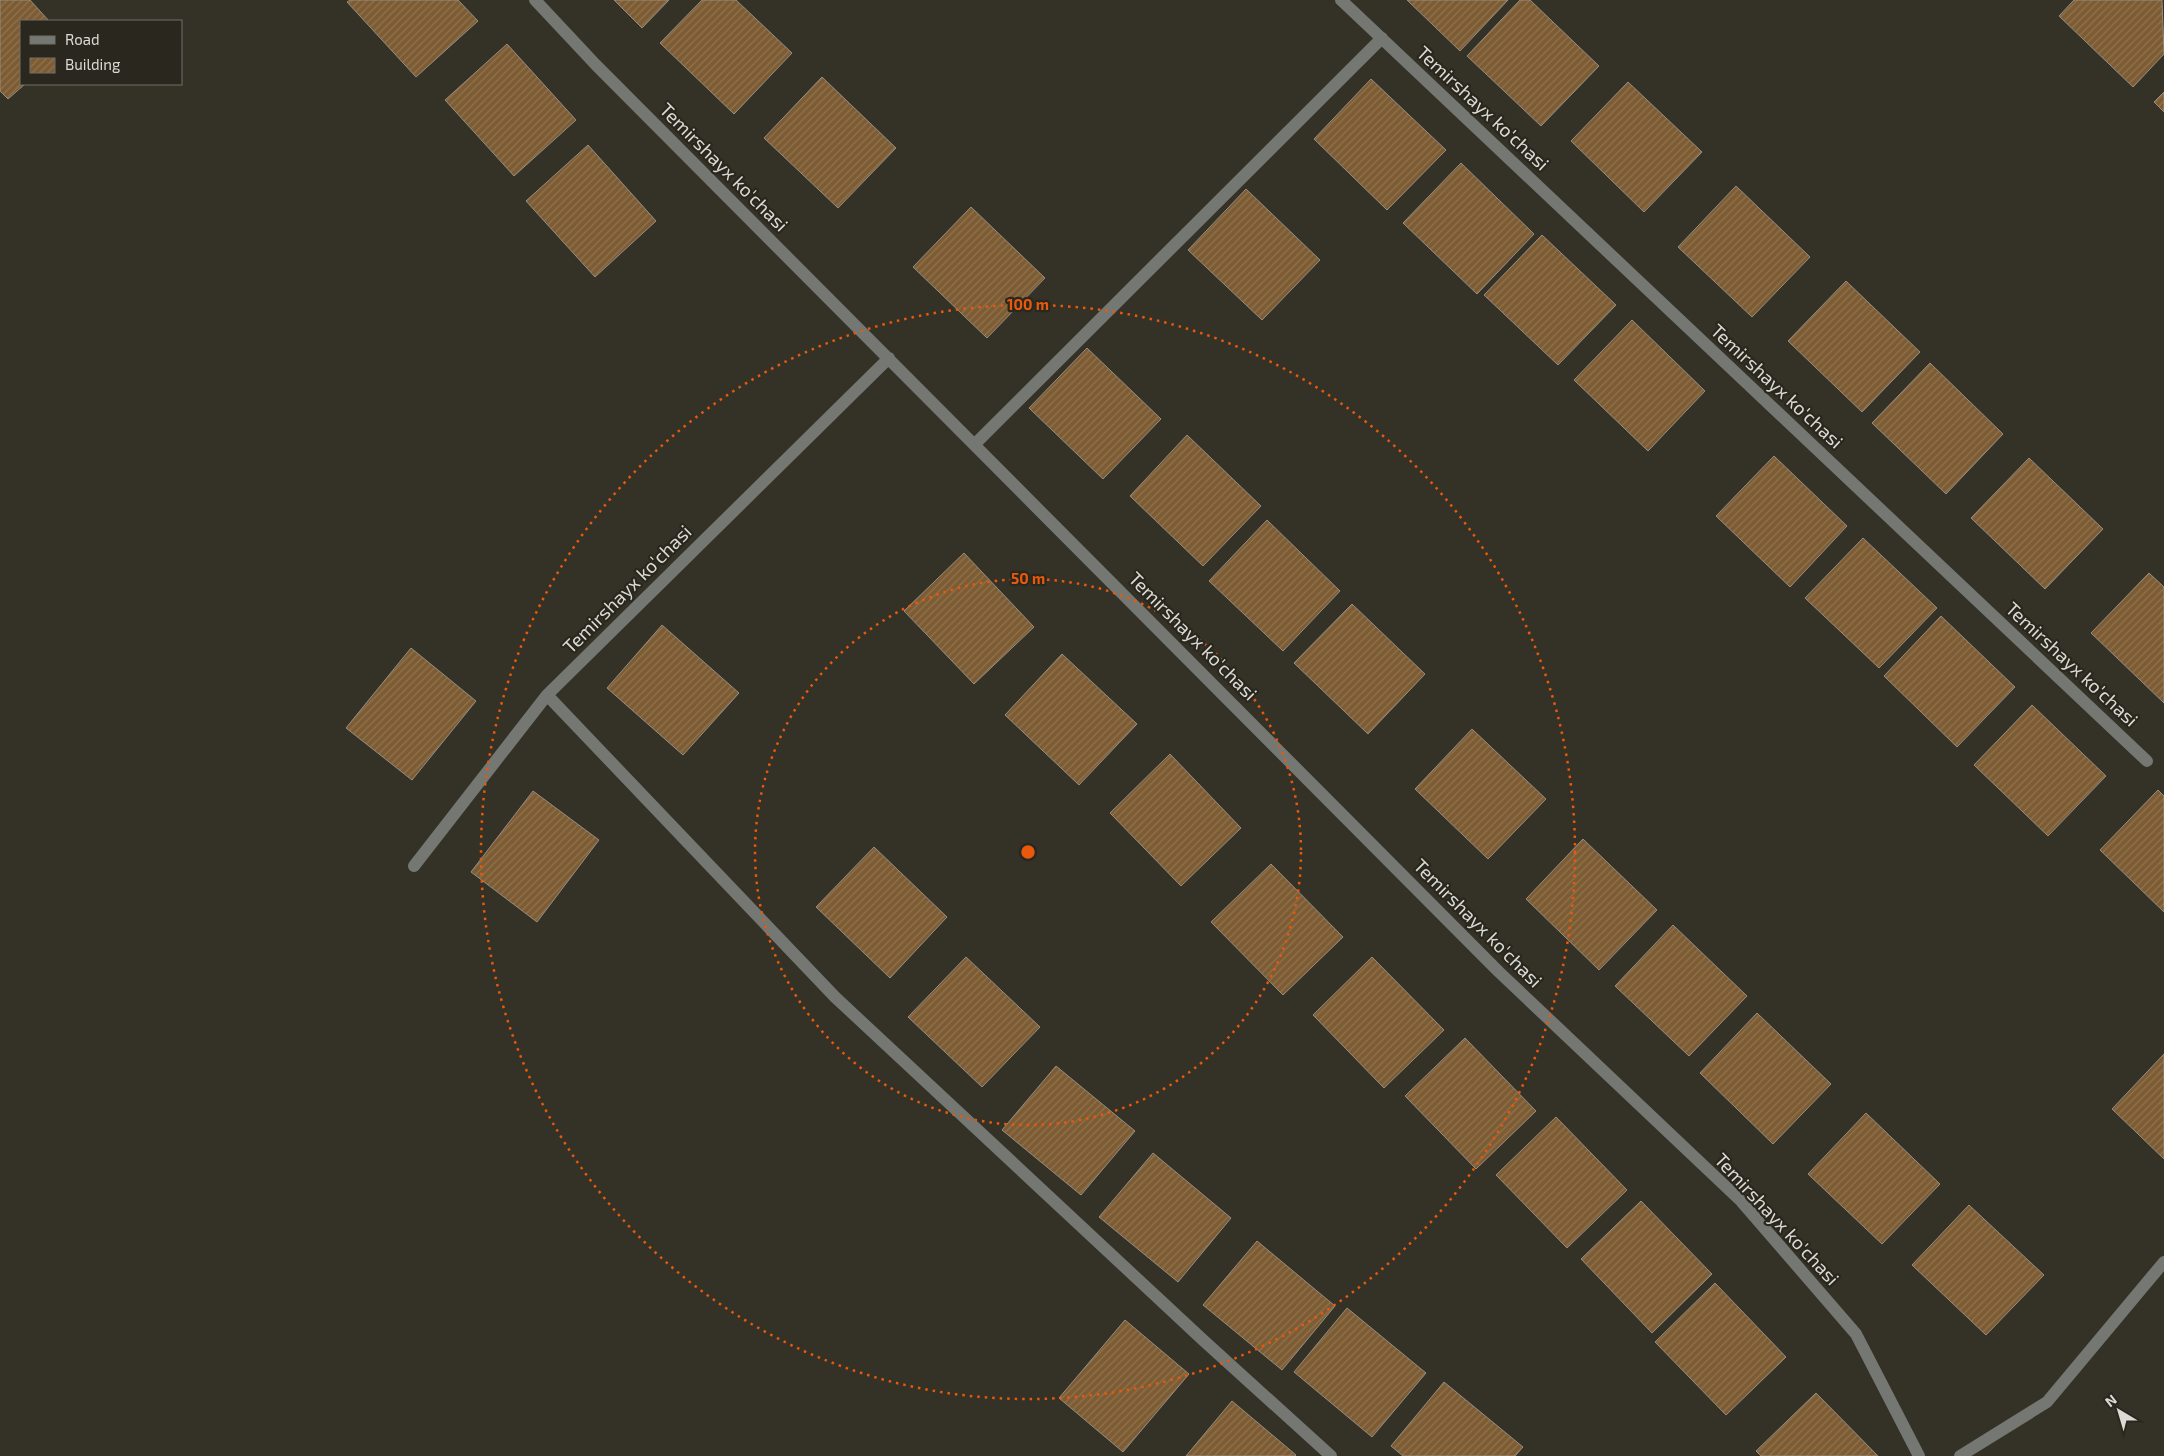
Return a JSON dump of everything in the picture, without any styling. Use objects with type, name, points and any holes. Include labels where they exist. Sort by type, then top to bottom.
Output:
[{"type":"street","name":"Temirshayx ko'chasi","points":[[535,0],[596,65],[1499,972],[1741,1201],[1856,1334],[1919,1456]]},
{"type":"street","name":"Temirshayx ko'chasi","points":[[1341,0],[2147,760]]},
{"type":"street","points":[[975,444],[1382,38]]},
{"type":"street","name":"Temirshayx ko'chasi","points":[[414,866],[547,695],[889,358]]},
{"type":"street","points":[[547,695],[835,997],[1202,1340],[1331,1456]]},
{"type":"street","points":[[1960,1456],[2047,1402],[2164,1262]]},
{"type":"building","points":[[0,0],[30,0],[48,20],[20,20],[20,85],[24,85],[8,99],[0,91]]},
{"type":"building","points":[[350,0],[458,0],[478,21],[416,77],[347,2]]},
{"type":"building","points":[[614,0],[669,0],[642,28]]},
{"type":"building","points":[[702,0],[736,0],[792,53],[734,114],[660,43]]},
{"type":"building","points":[[1407,0],[1508,0],[1460,51]]},
{"type":"building","points":[[1520,0],[1530,0],[1599,66],[1541,126],[1467,56]]},
{"type":"building","points":[[2074,0],[2162,0],[2164,54],[2133,87],[2059,16]]},
{"type":"building","points":[[507,44],[576,120],[514,176],[445,100]]},
{"type":"building","points":[[822,77],[896,148],[838,208],[764,138]]},
{"type":"building","points":[[1371,79],[1446,150],[1387,210],[1314,139]]},
{"type":"building","points":[[1628,82],[1702,152],[1644,212],[1571,141]]},
{"type":"building","points":[[2164,92],[2164,112],[2154,102]]},
{"type":"building","points":[[588,145],[656,221],[595,277],[526,201]]},
{"type":"building","points":[[1461,163],[1534,234],[1477,294],[1403,223]]},
{"type":"building","points":[[1736,186],[1810,257],[1752,317],[1678,247]]},
{"type":"building","points":[[1246,189],[1320,260],[1262,320],[1188,250]]},
{"type":"building","points":[[971,207],[1045,278],[987,338],[913,267]]},
{"type":"building","points":[[1542,235],[1616,305],[1558,365],[1484,295]]},
{"type":"building","points":[[1846,281],[1920,352],[1862,412],[1788,341]]},
{"type":"building","points":[[1632,320],[1705,391],[1648,451],[1574,380]]},
{"type":"building","points":[[1087,348],[1161,419],[1103,479],[1029,408]]},
{"type":"building","points":[[1930,363],[2003,434],[1946,494],[1872,423]]},
{"type":"building","points":[[1187,435],[1261,506],[1203,566],[1130,496]]},
{"type":"building","points":[[1774,456],[1847,526],[1790,587],[1716,516]]},
{"type":"building","points":[[2029,458],[2103,529],[2045,589],[1971,518]]},
{"type":"building","points":[[1267,520],[1340,591],[1283,651],[1209,581]]},
{"type":"building","points":[[1863,538],[1937,608],[1879,668],[1805,598]]},
{"type":"building","points":[[964,553],[1034,627],[974,684],[904,611]]},
{"type":"building","points":[[2149,573],[2164,587],[2164,703],[2091,633]]},
{"type":"building","points":[[1352,604],[1425,674],[1368,734],[1294,663]]},
{"type":"building","points":[[1941,616],[2015,687],[1957,747],[1884,676]]},
{"type":"building","points":[[662,625],[739,693],[683,755],[607,688]]},
{"type":"building","points":[[411,648],[476,701],[412,780],[346,728]]},
{"type":"building","points":[[1062,654],[1137,724],[1079,785],[1005,715]]},
{"type":"building","points":[[2032,705],[2106,776],[2048,836],[1974,765]]},
{"type":"building","points":[[1472,729],[1546,799],[1488,859],[1415,789]]},
{"type":"building","points":[[1170,754],[1241,828],[1181,886],[1110,813]]},
{"type":"building","points":[[2158,790],[2164,796],[2164,912],[2100,850]]},
{"type":"building","points":[[533,791],[599,840],[537,922],[471,872]]},
{"type":"building","points":[[1583,839],[1657,910],[1599,970],[1526,899]]},
{"type":"building","points":[[874,847],[947,917],[890,978],[816,907]]},
{"type":"building","points":[[1271,864],[1343,937],[1283,995],[1211,922]]},
{"type":"building","points":[[1673,925],[1747,996],[1689,1056],[1615,986]]},
{"type":"building","points":[[966,957],[1040,1027],[982,1087],[908,1017]]},
{"type":"building","points":[[1372,957],[1444,1030],[1384,1088],[1313,1015]]},
{"type":"building","points":[[1757,1013],[1831,1084],[1773,1144],[1700,1073]]},
{"type":"building","points":[[1465,1038],[1536,1111],[1476,1169],[1405,1096]]},
{"type":"building","points":[[2164,1054],[2164,1159],[2112,1109]]},
{"type":"building","points":[[1056,1066],[1135,1131],[1081,1195],[1002,1130]]},
{"type":"building","points":[[1866,1113],[1940,1184],[1882,1244],[1808,1174]]},
{"type":"building","points":[[1556,1117],[1627,1190],[1567,1248],[1496,1175]]},
{"type":"building","points":[[1153,1153],[1231,1218],[1178,1282],[1099,1217]]},
{"type":"building","points":[[1641,1201],[1712,1274],[1652,1333],[1581,1259]]},
{"type":"building","points":[[1969,1205],[2044,1275],[1986,1335],[1912,1265]]},
{"type":"building","points":[[1257,1241],[1335,1306],[1282,1370],[1203,1305]]},
{"type":"building","points":[[1715,1283],[1786,1357],[1726,1415],[1655,1342]]},
{"type":"building","points":[[1347,1308],[1426,1373],[1372,1437],[1294,1372]]},
{"type":"building","points":[[1125,1320],[1189,1374],[1123,1452],[1059,1398]]},
{"type":"building","points":[[1444,1382],[1523,1447],[1515,1456],[1403,1456],[1391,1446]]},
{"type":"building","points":[[1816,1393],[1878,1456],[1761,1456],[1756,1451]]},
{"type":"building","points":[[1232,1401],[1296,1455],[1186,1456]]}]
